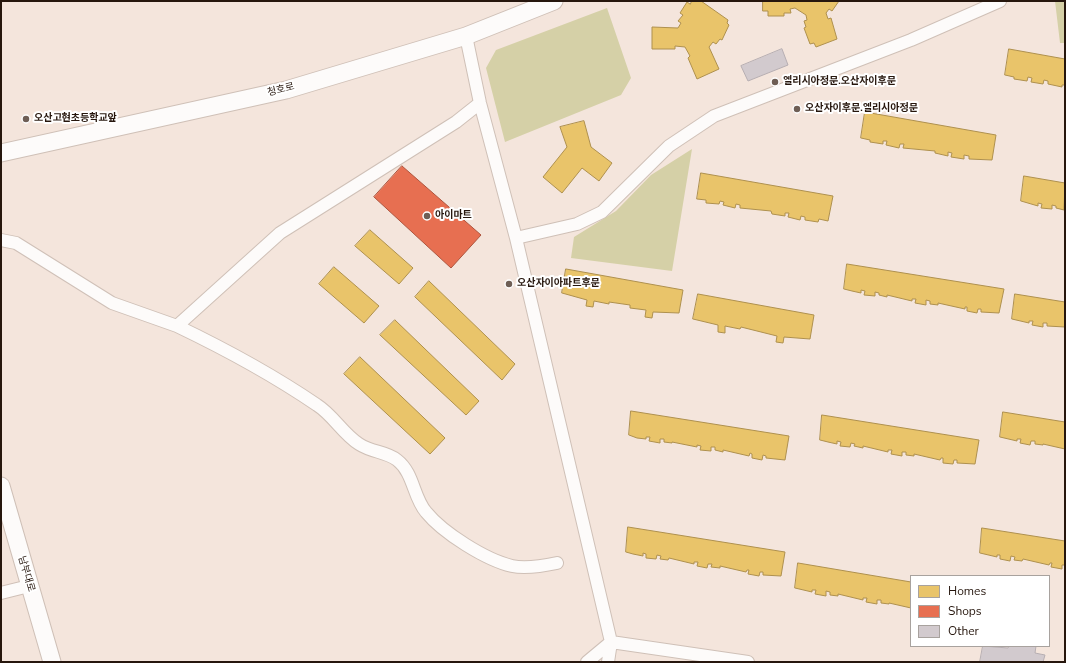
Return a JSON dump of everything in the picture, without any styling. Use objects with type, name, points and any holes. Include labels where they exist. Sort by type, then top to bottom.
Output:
[{"type":"street","name":"청호로","points":[[1,153],[286,90],[466,36],[554,1]]},
{"type":"street","points":[[516,238],[577,224],[602,212],[669,146],[714,116],[911,40],[1000,1]]},
{"type":"street","points":[[466,36],[480,103],[516,238],[611,642],[608,662]]},
{"type":"street","points":[[177,326],[280,234],[456,122],[480,103]]},
{"type":"street","points":[[1,240],[16,243],[112,303],[177,326],[215,344],[318,406],[357,444],[373,452],[388,454],[399,461],[410,476],[426,512],[452,535],[486,557],[513,566],[542,567],[557,563]]},
{"type":"street","name":"남부대로","points":[[1,486],[52,662]]},
{"type":"street","points":[[1,593],[29,586]]},
{"type":"street","points":[[587,662],[611,642],[748,662]]},
{"type":"shaded area","points":[[1055,1],[1065,1],[1065,43],[1060,43]]},
{"type":"shaded area","points":[[607,8],[631,78],[621,95],[505,142],[486,68],[496,50]]},
{"type":"shaded area","points":[[692,149],[672,271],[571,258],[574,237],[616,211],[651,175]]},
{"type":"building: Homes","points":[[692,1],[701,1],[728,20],[727,23],[729,25],[722,40],[720,39],[716,44],[713,42],[709,47],[719,69],[697,79],[688,58],[690,56],[685,47],[675,46],[675,49],[652,49],[652,27],[678,28],[681,23],[678,21],[683,15],[680,13],[687,2],[690,4]]},
{"type":"building: Homes","points":[[763,1],[839,1],[832,11],[829,9],[826,13],[828,19],[831,18],[837,39],[816,47],[814,43],[810,44],[804,28],[806,27],[804,21],[807,20],[806,15],[795,8],[790,9],[791,13],[784,13],[784,16],[768,16],[768,11],[763,11]]},
{"type":"building: Homes","points":[[1009,49],[1065,59],[1065,85],[1062,85],[1062,87],[1048,84],[1048,81],[1044,80],[1043,84],[1031,82],[1032,78],[1028,77],[1027,81],[1014,79],[1014,77],[1005,75]]},
{"type":"building: Homes","points":[[865,112],[996,135],[992,160],[969,159],[969,156],[964,155],[964,159],[951,157],[952,153],[948,152],[948,156],[935,153],[935,151],[903,148],[904,144],[900,144],[899,148],[886,145],[887,141],[883,141],[883,144],[870,142],[870,140],[861,138]]},
{"type":"building: Homes","points":[[584,121],[591,147],[612,163],[599,181],[582,168],[562,193],[543,177],[567,147],[560,127]]},
{"type":"building: Homes","points":[[701,173],[833,196],[828,221],[819,219],[818,222],[805,220],[805,217],[801,216],[800,220],[788,217],[789,213],[785,213],[785,216],[772,214],[771,211],[740,208],[740,205],[736,204],[735,208],[723,205],[724,202],[720,201],[719,204],[706,203],[706,200],[697,199]]},
{"type":"building: Homes","points":[[1024,176],[1065,183],[1064,210],[1056,208],[1056,206],[1052,205],[1052,209],[1041,208],[1042,204],[1038,203],[1038,206],[1021,201]]},
{"type":"building: Homes","points":[[370,230],[413,268],[399,284],[355,246]]},
{"type":"building: Homes","points":[[847,264],[1004,289],[999,313],[981,312],[981,309],[978,309],[977,313],[967,311],[967,307],[965,307],[965,309],[938,303],[938,305],[930,304],[930,301],[926,300],[926,305],[915,303],[916,299],[912,299],[912,301],[887,295],[887,297],[879,295],[879,293],[875,292],[875,296],[864,295],[865,291],[861,290],[861,293],[844,289]]},
{"type":"building: Homes","points":[[334,267],[379,306],[364,323],[319,284]]},
{"type":"building: Homes","points":[[566,269],[683,290],[679,313],[653,312],[652,318],[645,317],[646,310],[630,308],[630,305],[609,302],[609,304],[594,301],[593,307],[586,306],[587,300],[562,293]]},
{"type":"building: Homes","points":[[429,281],[515,364],[502,380],[415,297]]},
{"type":"building: Homes","points":[[698,294],[814,315],[810,339],[784,337],[783,343],[776,342],[777,336],[741,327],[740,329],[725,326],[725,333],[718,332],[718,325],[693,319]]},
{"type":"building: Homes","points":[[1015,294],[1065,302],[1065,327],[1047,326],[1047,323],[1043,323],[1043,327],[1032,325],[1033,321],[1029,321],[1029,323],[1012,319]]},
{"type":"building: Homes","points":[[395,320],[479,401],[466,415],[380,335]]},
{"type":"building: Homes","points":[[360,357],[445,438],[430,454],[344,374]]},
{"type":"building: Homes","points":[[631,411],[789,436],[785,460],[766,458],[766,456],[763,455],[762,460],[752,458],[752,454],[750,453],[749,456],[723,450],[723,452],[715,450],[715,447],[711,447],[711,451],[700,450],[701,446],[697,445],[697,447],[664,442],[664,439],[660,439],[660,443],[649,441],[650,437],[646,437],[646,439],[637,438],[629,435]]},
{"type":"building: Homes","points":[[1003,412],[1065,422],[1065,449],[1043,444],[1035,444],[1035,441],[1031,441],[1030,445],[1020,443],[1021,439],[1017,439],[1017,441],[1000,437]]},
{"type":"building: Homes","points":[[822,415],[979,440],[975,464],[957,463],[957,460],[954,460],[953,464],[943,463],[943,458],[940,460],[914,454],[914,456],[906,455],[906,452],[902,452],[902,456],[891,454],[892,450],[888,450],[888,452],[863,446],[863,448],[854,446],[855,444],[851,443],[850,447],[840,446],[841,442],[837,441],[837,444],[820,440]]},
{"type":"building: Homes","points":[[628,527],[785,552],[781,576],[763,575],[763,572],[760,572],[759,576],[748,574],[749,570],[746,572],[720,566],[720,568],[711,567],[712,564],[708,564],[707,568],[697,566],[698,562],[694,562],[694,564],[669,558],[668,560],[660,559],[661,556],[657,555],[656,559],[646,558],[646,554],[643,553],[643,556],[626,552]]},
{"type":"building: Homes","points":[[982,528],[1065,541],[1065,565],[1062,565],[1062,569],[1051,567],[1052,563],[1049,565],[1023,559],[1022,561],[1014,560],[1015,557],[1011,556],[1010,561],[1000,559],[1000,555],[997,555],[997,557],[980,553]]},
{"type":"building: Homes","points":[[798,563],[910,582],[910,608],[889,603],[881,603],[881,600],[877,600],[877,604],[866,602],[867,598],[863,598],[863,600],[838,594],[838,596],[830,595],[830,592],[826,591],[826,596],[815,594],[816,590],[812,590],[812,592],[795,588]]},
{"type":"building: Shops","name":"아이마트","points":[[402,166],[481,235],[451,268],[374,197]]},
{"type":"building: Other","points":[[782,49],[788,65],[748,81],[741,66]]},
{"type":"building: Other","points":[[983,647],[1036,647],[1035,653],[1045,655],[1043,662],[980,662]]},
{"type":"place","name":"엘리시아정문.오산자이후문","points":[[775,82]]},
{"type":"place","name":"오산자이후문.엘리시아정문","points":[[797,109]]},
{"type":"place","name":"오산고현초등학교앞","points":[[26,119]]},
{"type":"place","name":"아이마트","points":[[427,216]]},
{"type":"place","name":"오산자이아파트후문","points":[[509,284]]}]
